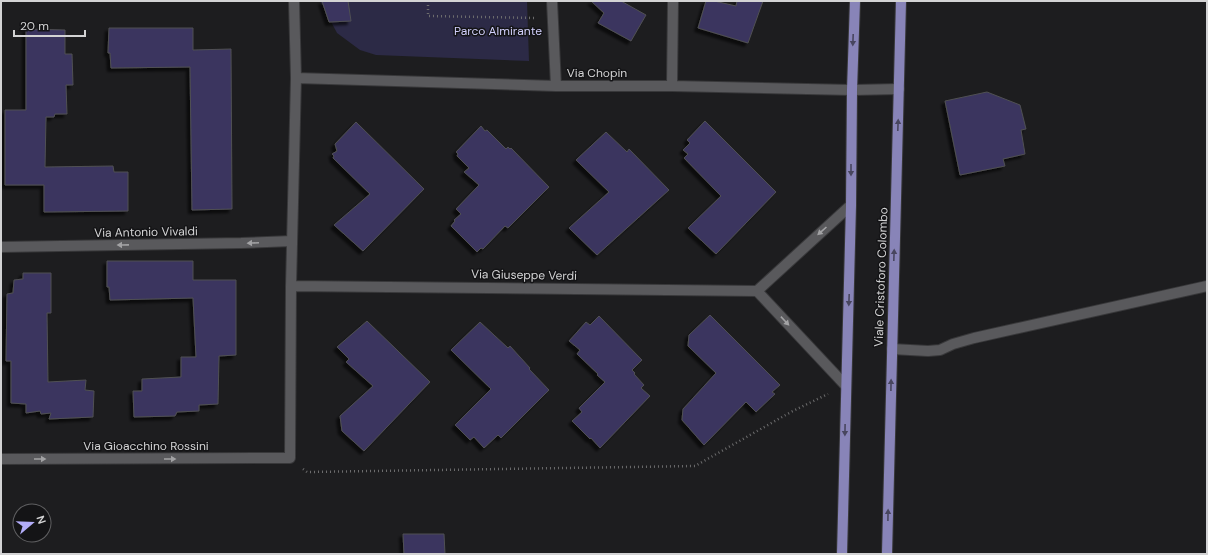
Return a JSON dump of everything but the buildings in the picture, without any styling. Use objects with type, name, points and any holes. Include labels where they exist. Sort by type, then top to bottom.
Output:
[{"type":"main road","points":[[842,554],[855,1]]},
{"type":"main road","name":"Viale Cristoforo Colombo","points":[[887,554],[901,1]]},
{"type":"street","points":[[290,458],[290,286],[296,78],[294,1]]},
{"type":"street","points":[[552,1],[556,86]]},
{"type":"street","points":[[672,86],[673,1]]},
{"type":"street","name":"Via Chopin","points":[[296,78],[556,86],[672,86],[852,90],[899,89]]},
{"type":"street","points":[[846,386],[757,291],[851,205]]},
{"type":"street","name":"Via Antonio Vivaldi","points":[[1,247],[292,241]]},
{"type":"street","name":"Via Giuseppe Verdi","points":[[290,286],[757,291]]},
{"type":"street","points":[[892,349],[928,351],[940,350],[953,344],[974,338],[1207,286]]},
{"type":"street","name":"Via Gioacchino Rossini","points":[[1,459],[290,458]]},
{"type":"path","points":[[428,1],[428,16],[552,18]]},
{"type":"path","points":[[290,458],[307,472],[695,466],[791,412],[846,386]]},
{"type":"green space","name":"Parco Almirante","points":[[320,1],[527,1],[529,61],[376,55],[360,50],[337,33]]}]
